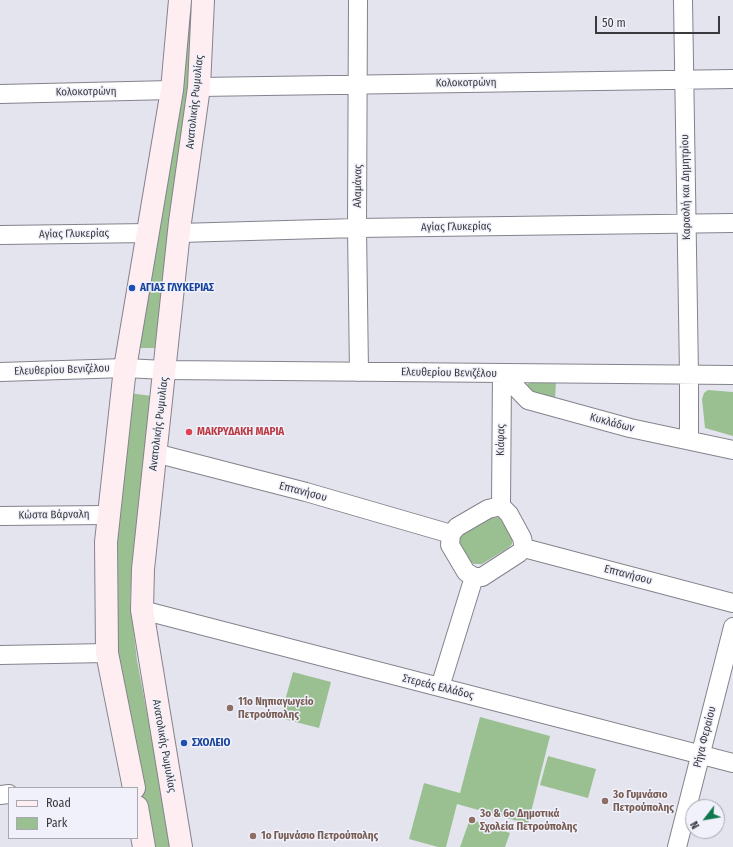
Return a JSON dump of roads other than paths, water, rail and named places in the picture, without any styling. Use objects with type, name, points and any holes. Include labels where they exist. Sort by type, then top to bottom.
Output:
[{"type":"main road","points":[[134,787],[107,653],[107,515],[125,368],[172,90],[180,0]]},
{"type":"main road","name":"Ανατολικής Ρωμυλίας","points":[[181,847],[142,610],[143,569],[179,233],[198,87],[203,0]]},
{"type":"main road","points":[[138,813],[144,847]]},
{"type":"street","name":"Αλαμάνας","points":[[358,0],[359,84],[357,228],[359,372]]},
{"type":"street","name":"Καραολή και Δημητρίου","points":[[682,0],[687,224],[689,375],[688,440]]},
{"type":"street","name":"Κολοκοτρώνη","points":[[198,87],[733,78]]},
{"type":"street","name":"Κολοκοτρώνη","points":[[0,94],[172,90]]},
{"type":"street","name":"Αγίας Γλυκερίας","points":[[179,233],[357,228],[733,223]]},
{"type":"street","name":"Αγίας Γλυκερίας","points":[[0,235],[149,233]]},
{"type":"street","name":"Ελευθερίου Βενιζέλου","points":[[0,372],[125,368],[165,370],[733,375]]},
{"type":"street","name":"Κυκλάδων","points":[[502,373],[528,400],[630,428],[733,450]]},
{"type":"street","name":"Κιάφας","points":[[501,506],[502,373]]},
{"type":"street","name":"Επτανήσου","points":[[155,453],[306,492],[451,534]]},
{"type":"street","points":[[501,506],[509,514],[522,538],[524,548],[519,553],[482,576],[474,577],[466,572],[450,545],[451,534],[457,527],[488,509],[501,506]]},
{"type":"street","name":"Κώστα Βάρναλη","points":[[0,516],[107,515]]},
{"type":"street","name":"Επτανήσου","points":[[524,548],[733,603]]},
{"type":"street","points":[[440,687],[474,577]]},
{"type":"street","name":"Στερεάς Ελλάδος","points":[[142,610],[733,762]]},
{"type":"street","name":"Ρήγα Φεραίου","points":[[677,847],[733,627]]},
{"type":"street","points":[[0,655],[107,653]]},
{"type":"place","name":"ΑΓΙΑΣ ΓΛΥΚΕΡΙΑΣ","points":[[132,288]]},
{"type":"place","name":"ΜΑΚΡΥΔΑΚΗ ΜΑΡΙΑ","points":[[189,432]]},
{"type":"place","name":"11ο Νηπιαγωγείο Πετρούπολης","points":[[230,708]]},
{"type":"place","name":"ΣΧΟΛΕΙΟ","points":[[184,743]]},
{"type":"place","name":"3ο Γυμνάσιο Πετρούπολης","points":[[605,801]]},
{"type":"place","name":"3ο & 6ο Δημοτικά Σχολεία Πετρούπολης","points":[[472,820]]},
{"type":"place","name":"1ο Γυμνάσιο Πετρούπολης","points":[[253,836]]}]
